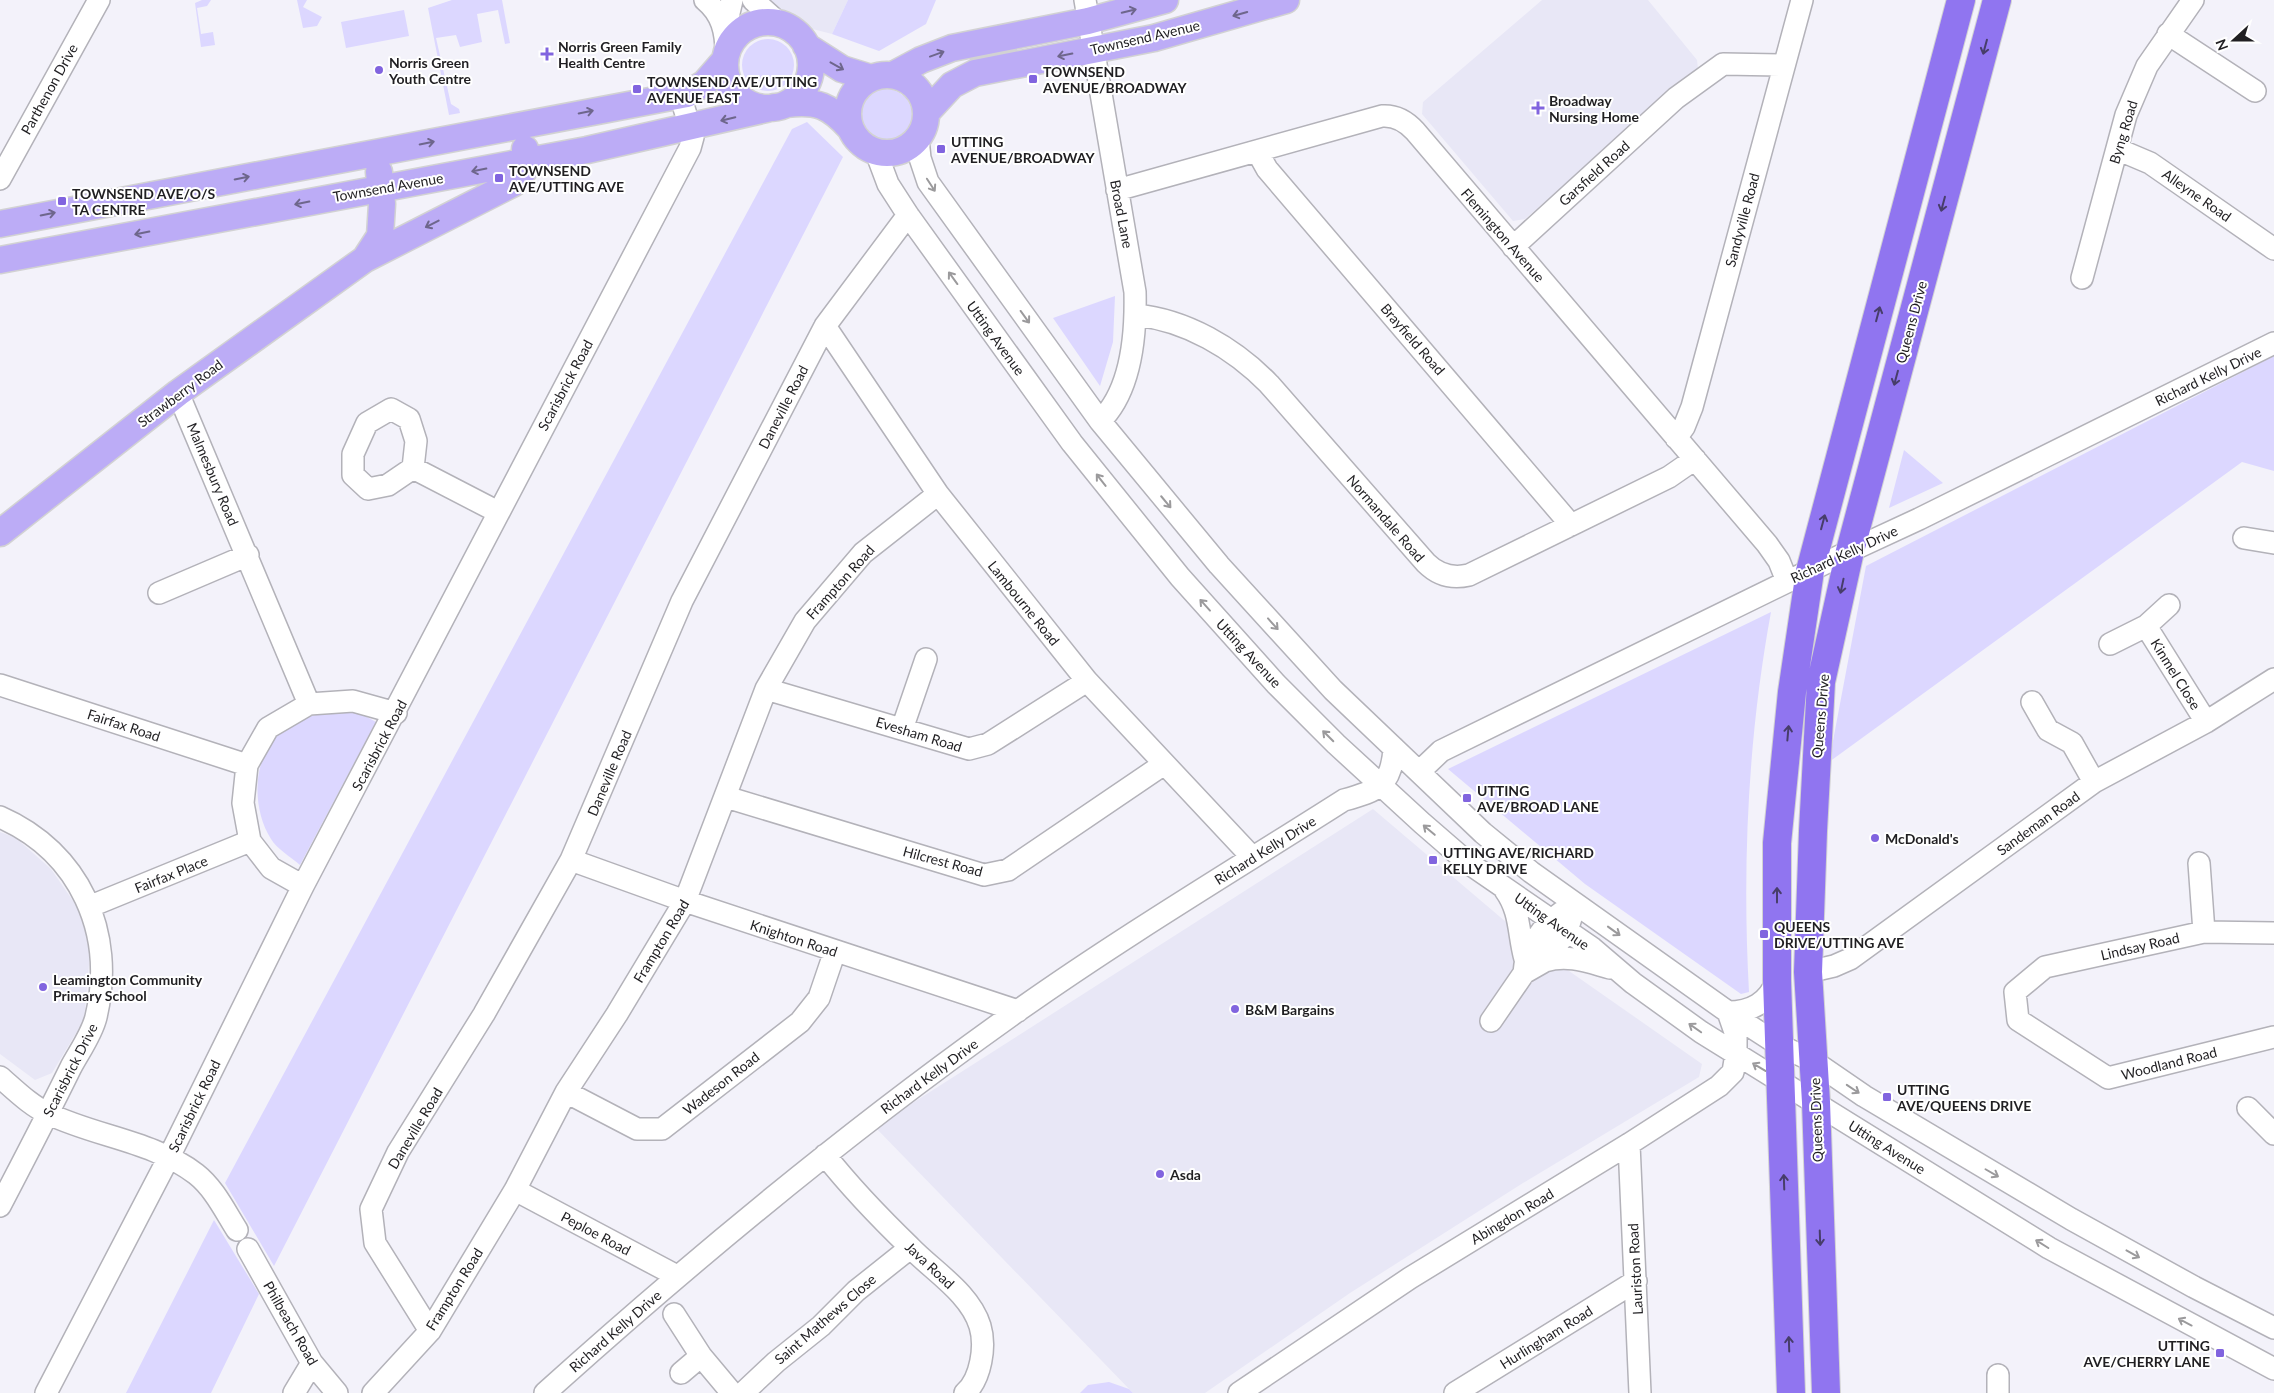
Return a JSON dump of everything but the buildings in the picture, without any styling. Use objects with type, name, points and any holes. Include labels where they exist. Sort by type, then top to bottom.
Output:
[{"type":"highway","points":[[1791,1393],[1777,980],[1777,843],[1792,692],[1799,576],[1961,0]]},
{"type":"highway","name":"Queens Drive","points":[[1826,1393],[1816,1102],[1808,972],[1812,830],[1821,682],[1850,551],[1998,0]]},
{"type":"main road","name":"Townsend Avenue","points":[[882,77],[952,48],[1086,10],[1164,0]]},
{"type":"main road","name":"Townsend Avenue","points":[[927,112],[952,85],[975,73],[1154,38],[1286,0]]},
{"type":"main road","points":[[0,224],[680,95],[705,83],[725,48],[744,29],[757,23],[780,24],[797,34],[806,46],[810,56],[809,75],[801,92],[781,106],[752,105],[741,99],[732,89],[726,77],[725,48]]},
{"type":"main road","points":[[806,46],[842,69],[882,77],[906,79],[917,88],[924,99],[927,112],[926,122],[918,139],[899,152],[876,152],[860,143],[850,128],[849,104],[853,94],[882,77]]},
{"type":"main road","name":"Townsend Avenue","points":[[0,260],[690,128],[781,106],[813,102],[824,106],[838,115],[850,128]]},
{"type":"main road","points":[[521,125],[526,160]]},
{"type":"main road","name":"Strawberry Road","points":[[365,259],[380,236],[382,204],[378,188],[379,152]]},
{"type":"main road","name":"Strawberry Road","points":[[0,533],[178,393],[365,259],[514,183],[521,177],[526,160]]},
{"type":"street","name":"Parthenon Drive","points":[[0,179],[99,0]]},
{"type":"street","points":[[705,0],[715,11],[725,48]]},
{"type":"street","points":[[725,48],[732,0]]},
{"type":"street","points":[[753,0],[780,24]]},
{"type":"street","name":"Sandyville Road","points":[[1676,438],[1684,426],[1692,407],[1802,0]]},
{"type":"street","name":"Byng Road","points":[[2082,278],[2126,115],[2147,66],[2193,0]]},
{"type":"street","name":"Broad Lane","points":[[1086,10],[1134,282],[1136,315],[1132,344],[1123,380],[1110,410],[1100,421]]},
{"type":"street","points":[[2168,34],[2255,91]]},
{"type":"street","name":"Garsfield Road","points":[[1513,247],[1676,98],[1723,64],[1783,65]]},
{"type":"street","name":"Scarisbrick Road","points":[[46,1393],[169,1157],[303,886],[396,713],[498,512],[690,148],[693,137],[680,95]]},
{"type":"street","name":"Flemington Avenue","points":[[1117,190],[1382,116],[1396,117],[1409,124],[1773,552],[1799,576]]},
{"type":"street","name":"Utting Avenue","points":[[918,139],[920,158],[928,182],[1100,421],[1219,565],[1332,690],[1483,832],[1574,903],[1728,1012],[1779,1045],[1813,1061],[1888,1111],[2071,1219],[2194,1287],[2274,1328]]},
{"type":"street","name":"Alleyne Road","points":[[2117,149],[2150,163],[2274,249]]},
{"type":"street","name":"Utting Avenue","points":[[876,152],[888,184],[908,215],[1072,443],[1180,578],[1251,656],[1364,770],[1467,862],[1592,948],[1615,970],[1701,1032],[1736,1054],[2049,1248],[2274,1369]]},
{"type":"street","name":"Brayfield Road","points":[[1257,152],[1267,169],[1571,525]]},
{"type":"street","name":"Daneville Road","points":[[430,1331],[375,1242],[371,1209],[398,1152],[484,1014],[572,860],[682,601],[825,326],[908,215]]},
{"type":"street","name":"Normandale Road","points":[[1136,315],[1152,316],[1184,327],[1235,355],[1259,374],[1421,558],[1438,573],[1454,577],[1469,575],[1669,477],[1695,459]]},
{"type":"street","name":"Lambourne Road","points":[[825,326],[938,494],[1087,681],[1252,856]]},
{"type":"street","name":"Richard Kelly Drive","points":[[1419,772],[1441,751],[1919,519],[2274,343]]},
{"type":"street","name":"Malmesbury Road","points":[[178,393],[248,555],[309,704]]},
{"type":"street","points":[[413,468],[498,512]]},
{"type":"street","name":"Frampton Road","points":[[373,1393],[430,1331],[515,1190],[566,1092],[617,1014],[685,902],[766,689],[805,621],[863,553],[938,494]]},
{"type":"street","points":[[2244,538],[2274,542]]},
{"type":"street","points":[[159,593],[248,555]]},
{"type":"street","name":"Kinmel Close","points":[[2110,644],[2146,626],[2169,605]]},
{"type":"street","name":"Kinmel Close","points":[[2146,626],[2206,722]]},
{"type":"street","points":[[902,729],[926,659]]},
{"type":"street","name":"Sandeman Road","points":[[1808,972],[1834,966],[1850,959],[2094,782],[2206,722],[2274,680]]},
{"type":"street","name":"Evesham Road","points":[[766,689],[969,749],[988,744],[1087,681]]},
{"type":"street","name":"Fairfax Road","points":[[0,685],[247,765]]},
{"type":"street","points":[[303,886],[271,868],[250,841],[242,803],[247,765],[268,728],[309,704],[353,701],[396,713]]},
{"type":"street","points":[[2032,702],[2048,730],[2072,743],[2094,782]]},
{"type":"street","points":[[1380,785],[1391,772],[1394,748]]},
{"type":"street","name":"Hilcrest Road","points":[[726,797],[984,875],[1008,870],[1164,764]]},
{"type":"street","name":"Richard Kelly Drive","points":[[1344,800],[1358,783],[1364,770]]},
{"type":"street","name":"Richard Kelly Drive","points":[[555,1390],[677,1276],[869,1119],[1018,1011],[1252,856],[1344,800],[1361,796],[1380,785]]},
{"type":"street","name":"Scarisbrick Drive","points":[[0,817],[20,826],[63,861],[91,906],[102,966],[96,1018],[0,1206]]},
{"type":"street","name":"Fairfax Place","points":[[91,906],[250,841]]},
{"type":"street","name":"Knighton Road","points":[[572,860],[685,902],[1018,1011]]},
{"type":"street","points":[[2199,863],[2204,932]]},
{"type":"street","points":[[1502,885],[1518,914],[1520,941],[1531,964]]},
{"type":"street","points":[[1490,1021],[1574,903]]},
{"type":"street","name":"Lindsay Road","points":[[2016,992],[2045,967],[2204,932],[2274,933]]},
{"type":"street","name":"Wadeson Road","points":[[566,1092],[636,1129],[662,1129],[800,1022],[819,998],[835,951]]},
{"type":"street","points":[[1531,964],[1563,958],[1576,959],[1615,970]]},
{"type":"street","points":[[1728,1012],[1742,1012],[1756,1007],[1770,994],[1777,980]]},
{"type":"street","name":"Woodland Road","points":[[2016,992],[2018,1020],[2108,1078],[2274,1037]]},
{"type":"street","name":"Abingdon Road","points":[[1239,1393],[1410,1278],[1629,1144],[1719,1086],[1733,1072],[1736,1054],[1736,1035],[1728,1012]]},
{"type":"street","points":[[0,1078],[48,1114],[169,1157],[198,1175],[215,1196],[237,1230]]},
{"type":"street","points":[[2248,1108],[2274,1134]]},
{"type":"street","name":"Lauriston Road","points":[[1629,1144],[1640,1393]]},
{"type":"street","name":"Java Road","points":[[826,1155],[850,1186],[910,1248],[964,1297],[980,1326],[982,1362],[969,1389],[964,1393]]},
{"type":"street","name":"Peploe Road","points":[[515,1190],[677,1276]]},
{"type":"street","name":"Saint Mathews Close","points":[[743,1393],[776,1362],[821,1326],[856,1291],[910,1248]]},
{"type":"street","name":"Philbeach Road","points":[[248,1249],[312,1363],[337,1393]]},
{"type":"street","name":"Hurlingham Road","points":[[1455,1393],[1636,1280]]},
{"type":"street","points":[[674,1314],[701,1356],[732,1393]]},
{"type":"street","points":[[681,1374],[701,1356]]},
{"type":"street","points":[[294,1393],[312,1363]]},
{"type":"shaded area","points":[[202,0],[211,0],[207,6],[197,8],[201,34],[213,32],[215,45],[201,47],[195,3]]},
{"type":"shaded area","points":[[297,0],[307,0],[303,7],[322,17],[317,26],[303,28]]},
{"type":"shaded area","points":[[452,0],[502,0],[510,43],[505,44],[498,10],[477,14],[482,42],[460,47],[456,35],[436,38],[451,104],[459,109],[460,113],[449,115],[428,8]]},
{"type":"shaded area","points":[[771,0],[848,0],[832,34],[801,26]]},
{"type":"shaded area","points":[[848,0],[936,0],[926,24],[879,51],[832,34]]},
{"type":"shaded area","name":"Broadway Nursing Home","points":[[1542,0],[1648,0],[1697,60],[1698,69],[1525,219],[1513,221],[1422,114],[1423,102]]},
{"type":"shaded area","points":[[404,10],[409,36],[346,48],[341,22]]},
{"type":"shaded area","points":[[768,39],[782,43],[790,51],[794,65],[790,79],[782,87],[768,91],[754,87],[746,79],[742,65],[746,51],[754,43]]},
{"type":"shaded area","points":[[881,89],[891,89],[900,93],[908,101],[912,115],[908,129],[900,137],[891,141],[881,141],[872,137],[864,129],[860,120],[860,110],[864,101],[872,93]]},
{"type":"shaded area","points":[[807,122],[843,157],[274,1266],[225,1183],[792,129]]},
{"type":"shaded area","points":[[1115,296],[1113,342],[1100,386],[1053,318]]},
{"type":"shaded area","points":[[2274,356],[2274,471],[2242,462],[1829,762],[1866,566]]},
{"type":"shaded area","points":[[1904,450],[1943,483],[1889,508]]},
{"type":"shaded area","points":[[1771,612],[1763,659],[1752,754],[1746,897],[1749,992],[1741,994],[1585,884],[1448,769]]},
{"type":"shaded area","points":[[334,710],[358,712],[376,722],[300,865],[280,850],[271,839],[264,824],[259,808],[257,791],[259,774],[263,757],[271,742],[282,730],[296,721]]},
{"type":"shaded area","points":[[1373,809],[1539,950],[1702,1064],[1699,1077],[1523,1183],[1350,1293],[1205,1393],[1133,1393],[875,1127]]},
{"type":"shaded area","name":"Leamington Community Primary School","points":[[0,832],[16,838],[51,869],[80,911],[90,953],[84,1020],[52,1073],[35,1080],[0,1054]]},
{"type":"shaded area","points":[[214,1220],[259,1294],[211,1393],[126,1393]]},
{"type":"shaded area","points":[[1109,1382],[1129,1389],[1133,1393],[1080,1393],[1088,1385]]},
{"type":"place","name":"Norris Green Family Health Centre","points":[[547,54]]},
{"type":"place","name":"Norris Green Youth Centre","points":[[379,70]]},
{"type":"place","name":"TOWNSEND AVENUE/BROADWAY","points":[[1033,79]]},
{"type":"place","name":"TOWNSEND AVE/UTTING AVENUE EAST","points":[[637,89]]},
{"type":"place","name":"Broadway Nursing Home","points":[[1538,108]]},
{"type":"place","name":"UTTING AVENUE/BROADWAY","points":[[941,149]]},
{"type":"place","name":"TOWNSEND AVE/UTTING AVE","points":[[499,178]]},
{"type":"place","name":"TOWNSEND AVE/O/S TA CENTRE","points":[[62,201]]},
{"type":"place","name":"UTTING AVE/BROAD LANE","points":[[1467,798]]},
{"type":"place","name":"McDonald's","points":[[1875,838]]},
{"type":"place","name":"UTTING AVE/RICHARD KELLY DRIVE","points":[[1433,860]]},
{"type":"place","name":"QUEENS DRIVE/UTTING AVE","points":[[1764,934]]},
{"type":"place","name":"Leamington Community Primary School","points":[[43,987]]},
{"type":"place","name":"B&M Bargains","points":[[1235,1009]]},
{"type":"place","name":"UTTING AVE/QUEENS DRIVE","points":[[1887,1097]]},
{"type":"place","name":"Asda","points":[[1160,1174]]},
{"type":"place","name":"UTTING AVE/CHERRY LANE","points":[[2220,1353]]}]
